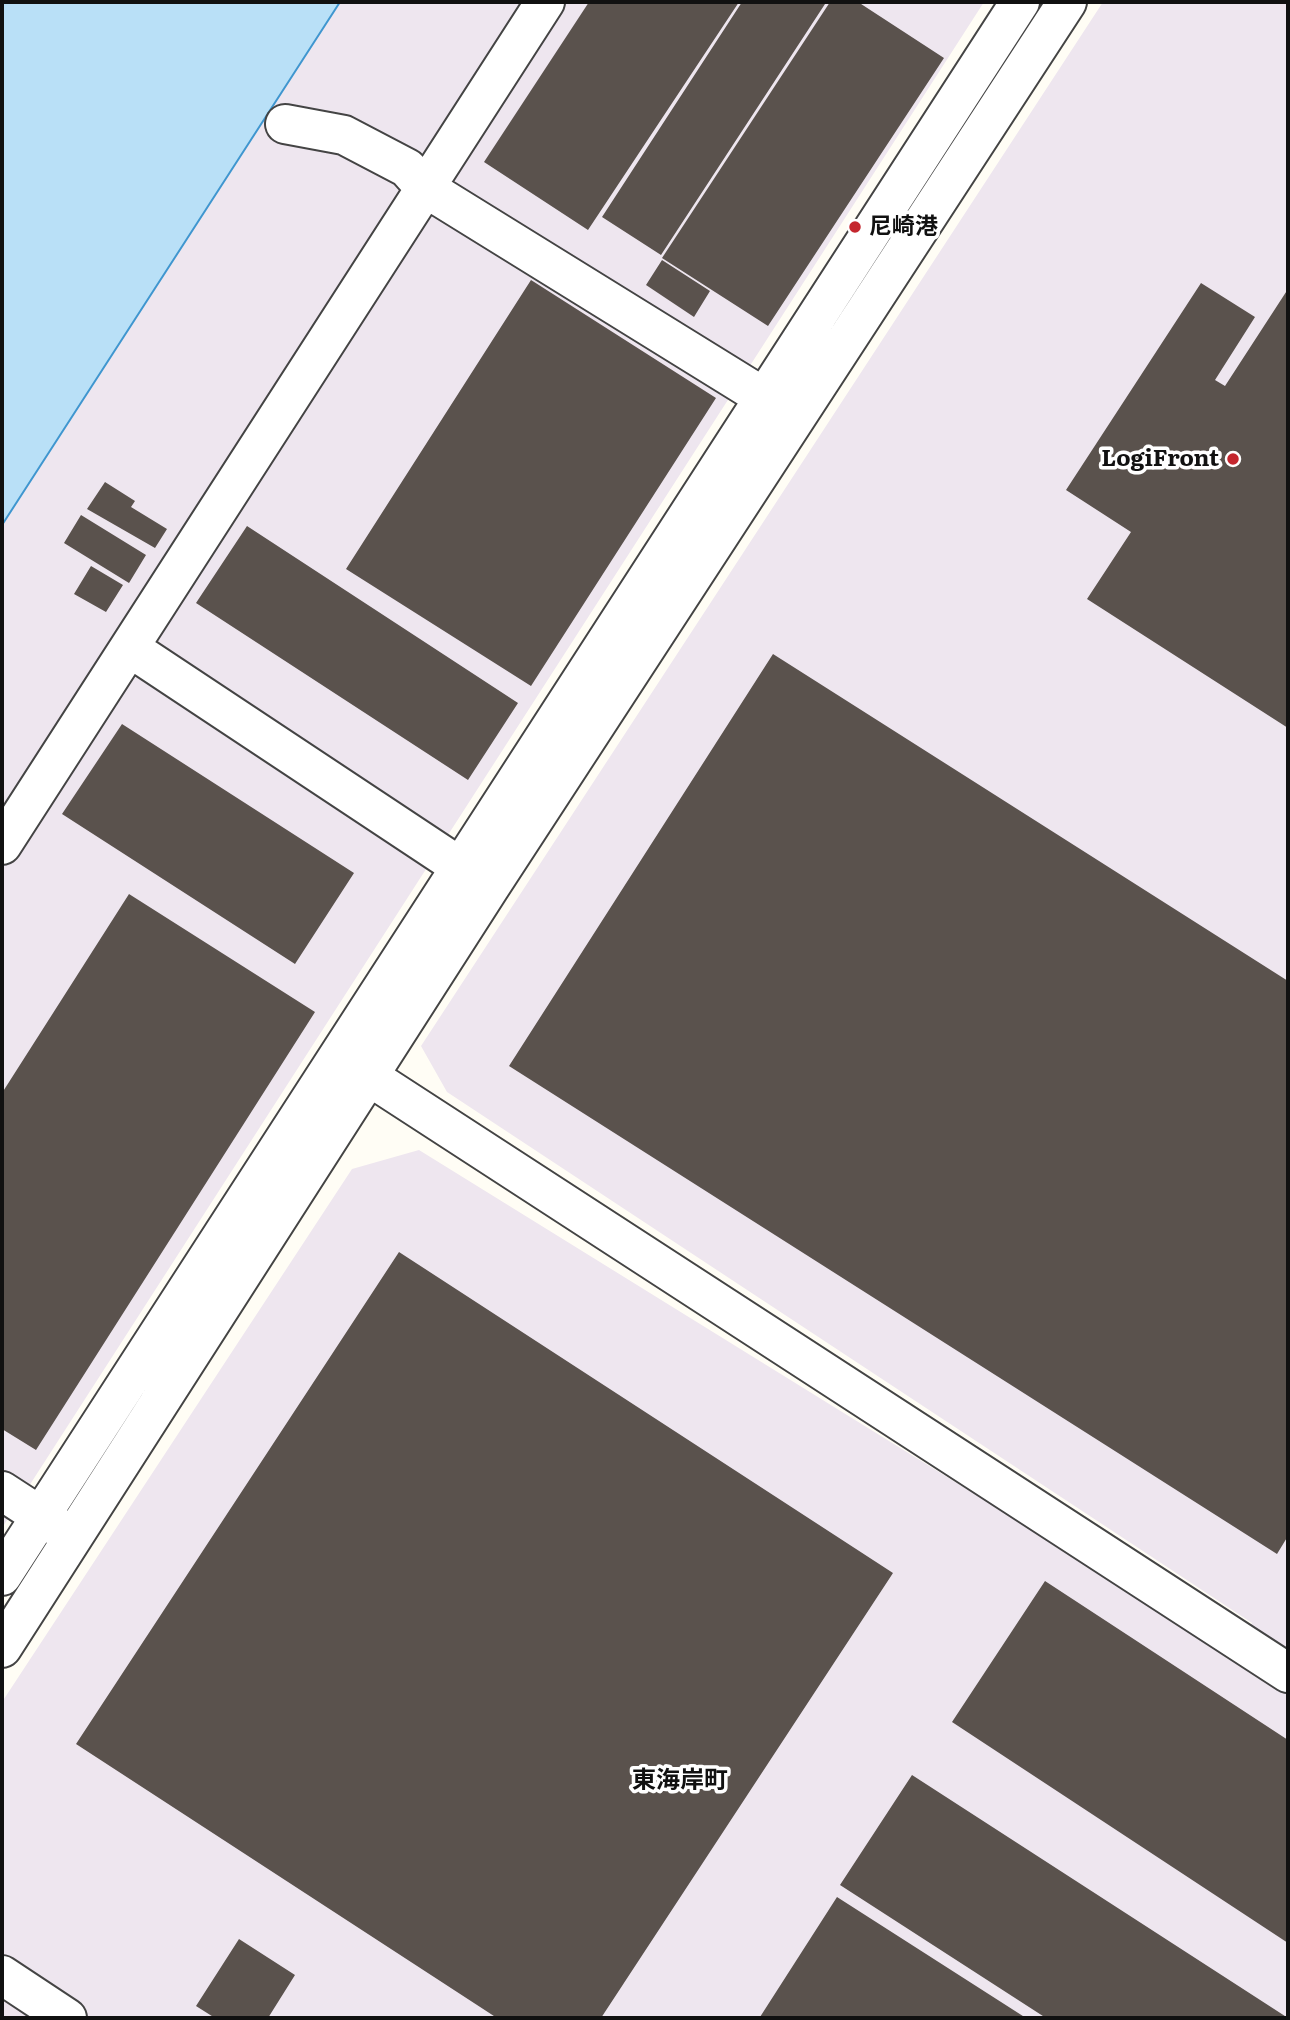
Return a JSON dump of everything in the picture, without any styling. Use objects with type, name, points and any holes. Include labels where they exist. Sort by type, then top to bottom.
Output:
[{"type":"street","points":[[2,845],[545,2]]},
{"type":"street","points":[[2,1648],[370,1077],[475,877],[764,398],[1020,2]]},
{"type":"street","points":[[2,1576],[40,1516],[475,877],[796,418],[1066,2]]},
{"type":"street","points":[[285,124],[344,135],[407,168],[424,187],[796,418]]},
{"type":"street","points":[[130,648],[475,877]]},
{"type":"street","points":[[370,1077],[1288,1673]]},
{"type":"street","points":[[2,1491],[73,1536]]},
{"type":"street","points":[[2,1975],[66,2018]]},
{"type":"shaded area","points":[[340,2],[984,2],[2,1528],[2,525]]},
{"type":"shaded area","points":[[1103,2],[1288,2],[1288,2018],[2,2018],[2,1702],[352,1169],[419,1150],[1233,1654],[1252,1623],[447,1092],[421,1046]]},
{"type":"water","points":[[2,2],[340,2],[2,525]]},
{"type":"building","points":[[589,2],[739,2],[588,230],[484,162]]},
{"type":"building","points":[[742,2],[825,4],[661,255],[602,217]]},
{"type":"building","points":[[830,2],[858,2],[944,58],[768,326],[662,258]]},
{"type":"building","points":[[662,260],[710,291],[694,317],[646,285]]},
{"type":"building","points":[[531,280],[716,398],[531,686],[346,569]]},
{"type":"building","name":"LogiFront","points":[[1201,283],[1255,317],[1215,380],[1225,386],[1288,289],[1288,728],[1087,599],[1131,532],[1066,490]]},
{"type":"building","points":[[105,482],[135,501],[131,507],[167,529],[155,548],[87,509]]},
{"type":"building","points":[[81,515],[146,555],[129,583],[64,543]]},
{"type":"building","points":[[247,526],[518,703],[468,780],[196,603]]},
{"type":"building","points":[[91,566],[123,585],[106,612],[74,594]]},
{"type":"building","points":[[773,654],[1288,981],[1288,1536],[1277,1554],[509,1066]]},
{"type":"building","points":[[122,724],[354,873],[295,964],[62,814]]},
{"type":"building","points":[[129,894],[315,1012],[36,1450],[2,1429],[2,1093]]},
{"type":"building","points":[[399,1252],[893,1573],[601,2018],[497,2018],[76,1744]]},
{"type":"building","points":[[1045,1581],[1288,1740],[1288,1943],[952,1722]]},
{"type":"building","points":[[912,1775],[1288,2018],[1046,2018],[840,1885]]},
{"type":"building","points":[[837,1897],[1026,2018],[760,2017]]},
{"type":"building","points":[[239,1939],[295,1975],[268,2018],[215,2018],[196,2006]]},
{"type":"place","name":"尼崎港","points":[[855,227]]},
{"type":"place","name":"LogiFront","points":[[1233,459]]},
{"type":"district","name":"東海岸町","points":[[680,1781]]}]
